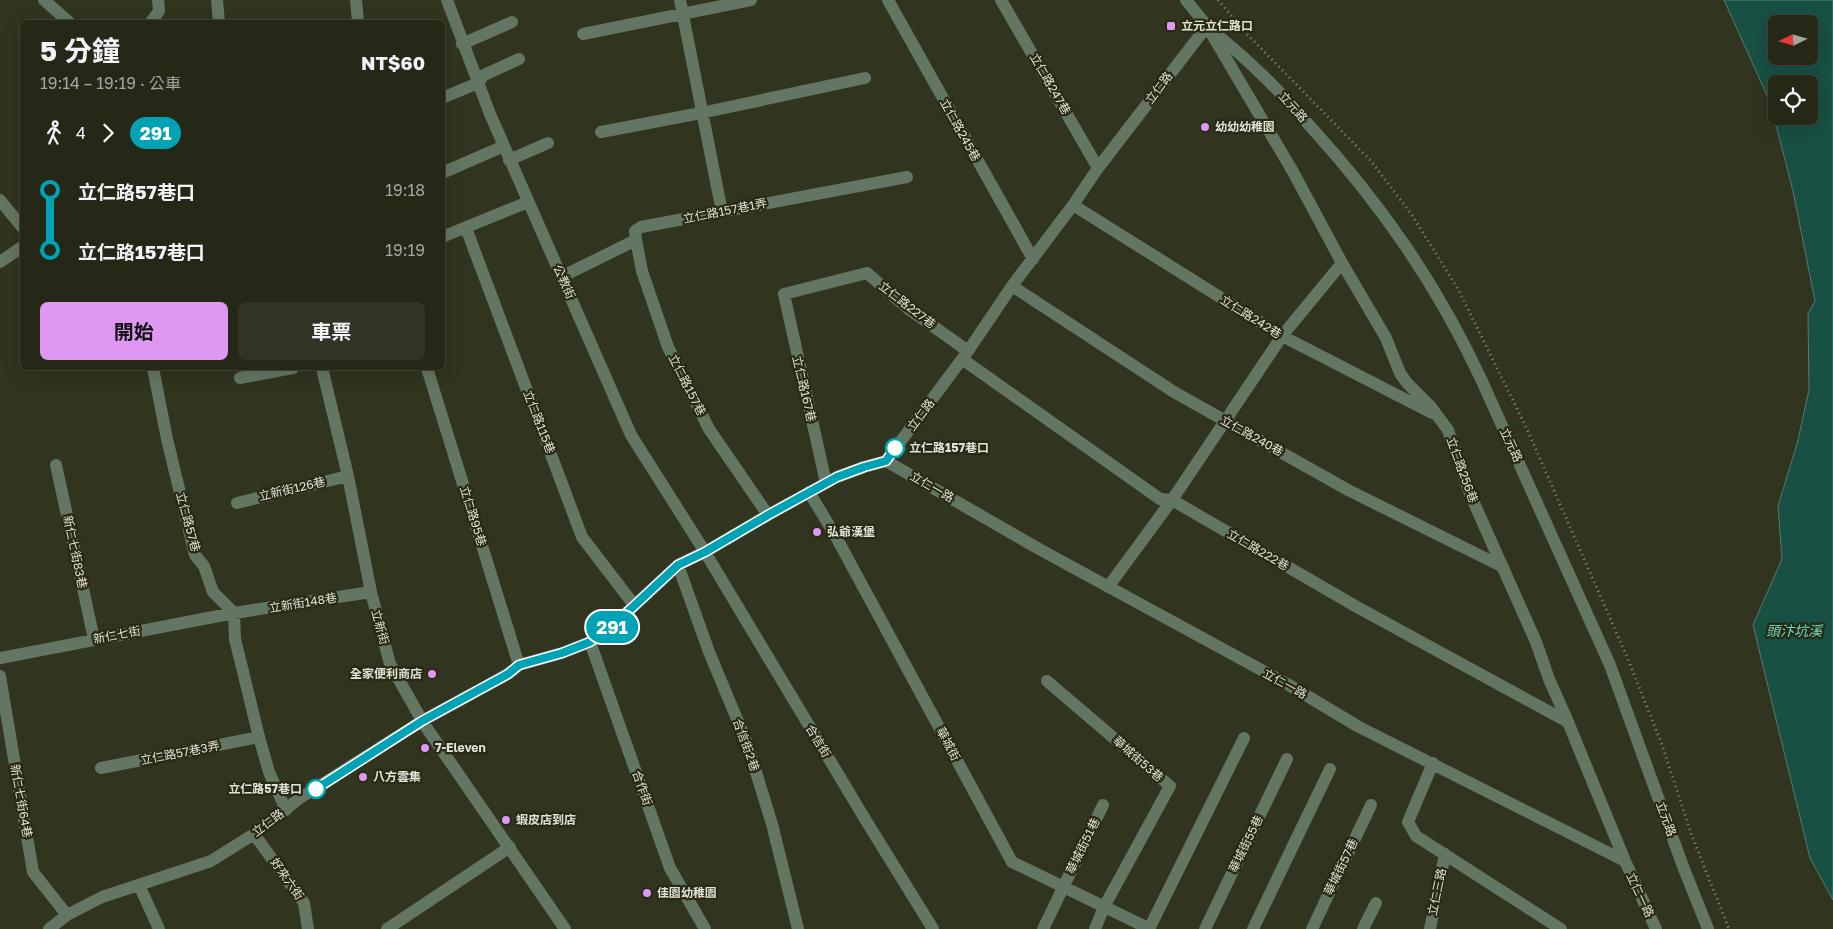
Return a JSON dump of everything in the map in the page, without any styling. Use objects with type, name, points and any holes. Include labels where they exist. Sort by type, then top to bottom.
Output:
[{"type":"street","points":[[44,0],[67,20]]},
{"type":"street","points":[[152,20],[159,11],[158,0]]},
{"type":"street","points":[[216,0],[219,20]]},
{"type":"street","points":[[356,0],[358,20]]},
{"type":"street","name":"公教街","points":[[447,0],[462,44],[509,160],[631,435],[705,552]]},
{"type":"street","points":[[680,0],[722,212]]},
{"type":"street","points":[[583,34],[751,0]]},
{"type":"street","name":"立仁路245巷","points":[[888,0],[1033,259]]},
{"type":"street","name":"立仁路247巷","points":[[1002,0],[1098,168]]},
{"type":"street","points":[[1186,0],[1207,26]]},
{"type":"street","points":[[462,44],[512,22]]},
{"type":"street","name":"立仁路","points":[[49,929],[67,915],[102,897],[211,862],[254,834],[300,798],[422,721],[508,674],[519,665],[562,653],[590,642],[607,631],[678,565],[705,552],[826,483],[864,467],[886,461],[965,355],[1012,286],[1073,205],[1098,168],[1207,26]]},
{"type":"street","name":"立仁路256巷","points":[[1207,26],[1292,170],[1342,263],[1386,338],[1400,373],[1407,383],[1431,407],[1448,430],[1470,494],[1536,642],[1548,679],[1568,722],[1625,861]]},
{"type":"street","name":"立元路","points":[[1207,26],[1271,83],[1338,156],[1389,220],[1437,295],[1478,371],[1610,665],[1684,869],[1708,929]]},
{"type":"street","points":[[445,97],[478,83],[484,75],[520,60]]},
{"type":"street","points":[[601,132],[865,78]]},
{"type":"street","points":[[509,160],[548,143]]},
{"type":"street","points":[[445,172],[504,146]]},
{"type":"street","name":"立仁路157巷1弄","points":[[561,277],[636,240],[635,232],[641,227],[907,177]]},
{"type":"street","points":[[0,200],[20,225]]},
{"type":"street","points":[[445,236],[528,202]]},
{"type":"street","name":"立仁路242巷","points":[[1073,205],[1282,336],[1437,416]]},
{"type":"street","name":"立仁路115巷","points":[[466,228],[582,537],[634,605]]},
{"type":"street","name":"立仁路157巷","points":[[636,240],[642,271],[668,347],[709,429],[768,515]]},
{"type":"street","points":[[0,262],[20,248]]},
{"type":"street","points":[[1108,587],[1172,500],[1282,336],[1342,263]]},
{"type":"street","name":"立仁路227巷","points":[[784,294],[867,273],[965,355]]},
{"type":"street","name":"立仁路240巷","points":[[1012,286],[1174,392],[1348,490],[1503,567]]},
{"type":"street","name":"立仁路167巷","points":[[784,294],[826,483]]},
{"type":"street","name":"立仁路222巷","points":[[965,355],[1160,499],[1172,500],[1356,607],[1568,722]]},
{"type":"street","name":"立仁路57巷","points":[[153,370],[195,554],[204,566],[213,592],[234,613]]},
{"type":"street","points":[[240,378],[282,370]]},
{"type":"street","name":"立新街","points":[[322,370],[348,476],[371,592],[390,664],[422,721],[565,929]]},
{"type":"street","name":"立仁路95巷","points":[[428,370],[519,665]]},
{"type":"street","name":"立仁一路","points":[[886,461],[1108,587],[1289,685],[1359,727],[1625,861],[1656,929]]},
{"type":"street","name":"新仁七街83巷","points":[[56,465],[94,639]]},
{"type":"street","name":"立新街126巷","points":[[237,503],[348,476]]},
{"type":"street","name":"華城街","points":[[809,492],[1012,862],[1150,929]]},
{"type":"street","name":"合信街","points":[[705,552],[933,929]]},
{"type":"street","name":"合信街2巷","points":[[678,565],[709,652],[746,743],[772,824],[798,929]]},
{"type":"street","name":"立新街148巷","points":[[234,613],[371,592]]},
{"type":"street","points":[[234,613],[235,639],[259,737],[269,772],[286,810]]},
{"type":"street","name":"新仁七街","points":[[0,658],[234,613]]},
{"type":"street","name":"合作街","points":[[590,642],[670,868],[705,929]]},
{"type":"street","name":"新仁七街64巷","points":[[0,676],[33,872],[67,915]]},
{"type":"street","name":"華城街53巷","points":[[1047,681],[1170,786],[1104,907]]},
{"type":"street","name":"立仁路57巷3弄","points":[[102,768],[259,737]]},
{"type":"street","points":[[1150,929],[1244,738]]},
{"type":"street","name":"華城街55巷","points":[[1205,929],[1287,759]]},
{"type":"street","points":[[1433,763],[1408,822],[1416,836],[1557,927]]},
{"type":"street","points":[[1253,929],[1330,769]]},
{"type":"street","name":"華城街51巷","points":[[1043,929],[1103,805]]},
{"type":"street","name":"華城街57巷","points":[[1312,929],[1371,806]]},
{"type":"street","name":"好來六街","points":[[254,834],[304,903],[308,929]]},
{"type":"street","points":[[387,929],[510,847]]},
{"type":"street","name":"立仁三路","points":[[1430,929],[1445,854]]},
{"type":"street","points":[[139,885],[159,929]]},
{"type":"street","points":[[1363,929],[1376,903]]},
{"type":"street","points":[[1095,929],[1104,907]]},
{"type":"water","name":"頭汴坑溪","points":[[1724,0],[1833,0],[1833,900],[1810,858],[1753,625],[1782,559],[1778,506],[1797,444],[1809,390],[1808,314],[1815,301],[1793,191],[1776,125],[1818,125],[1818,75],[1768,75],[1768,98]]},
{"type":"bus line","name":"291","points":[[316,789],[422,721],[508,674],[519,665],[562,653],[590,642],[607,631],[678,565],[705,552],[837,477],[886,461],[895,448]]},
{"type":"place","name":"立元立仁路口","points":[[1171,26]]},
{"type":"place","name":"幼幼幼稚園","points":[[1205,127]]},
{"type":"place","name":"立仁路157巷口","points":[[895,448]]},
{"type":"place","name":"弘爺漢堡","points":[[817,532]]},
{"type":"place","name":"全家便利商店","points":[[432,674]]},
{"type":"place","name":"7-Eleven","points":[[425,748]]},
{"type":"place","name":"八方雲集","points":[[363,777]]},
{"type":"place","name":"立仁路57巷口","points":[[316,789]]},
{"type":"place","name":"蝦皮店到店","points":[[506,820]]},
{"type":"place","name":"佳園幼稚園","points":[[647,893]]}]
